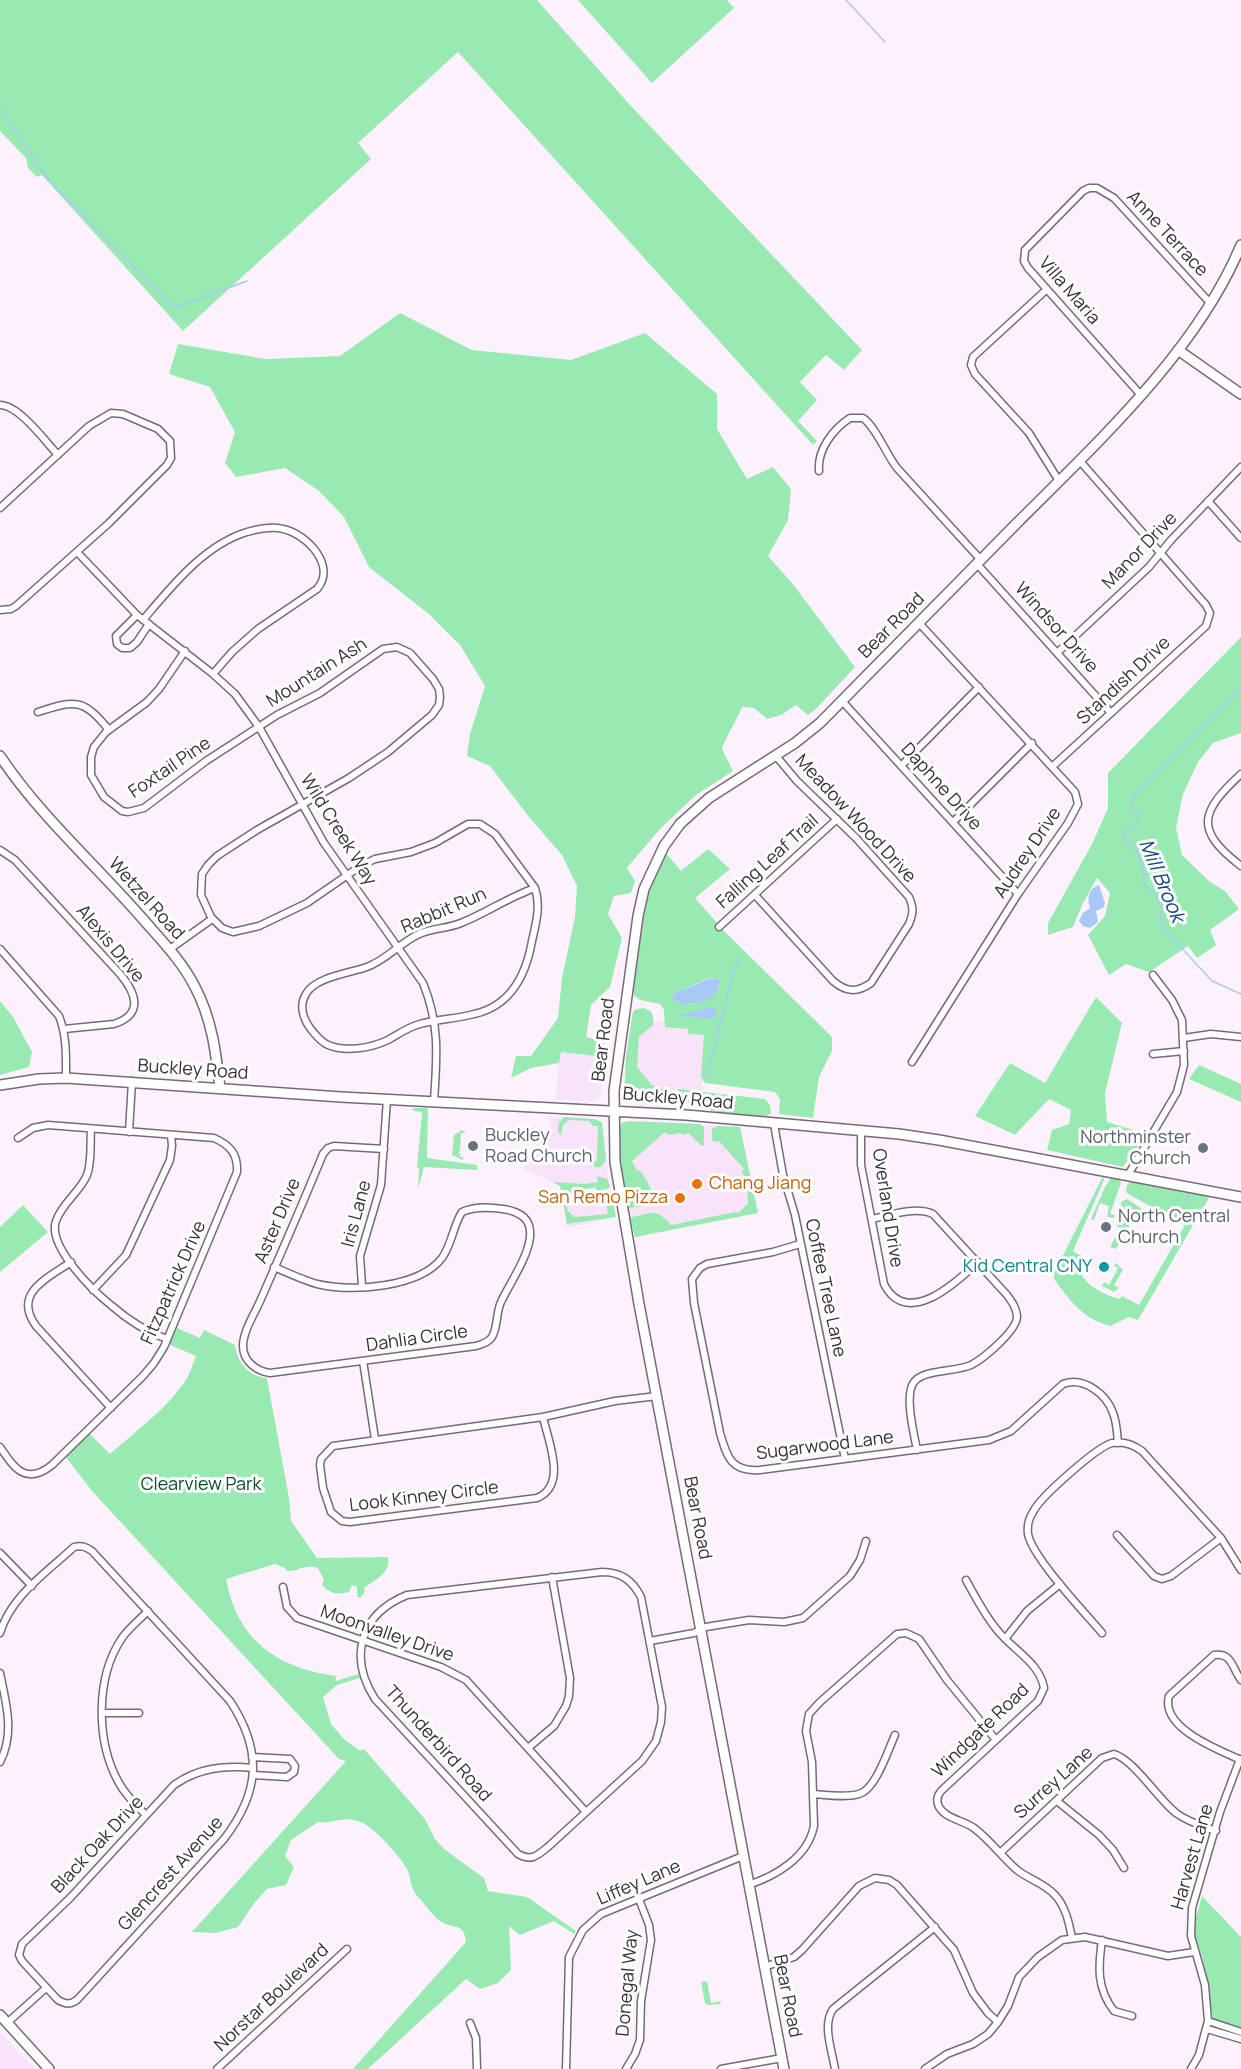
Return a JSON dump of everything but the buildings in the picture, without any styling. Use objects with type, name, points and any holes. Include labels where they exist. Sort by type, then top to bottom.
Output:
[{"type":"street","name":"Villa Maria","points":[[1097,188],[1083,191],[1025,250],[1024,261],[1046,290],[1140,394]]},
{"type":"street","name":"Anne Terrace","points":[[1097,188],[1120,204],[1211,304]]},
{"type":"street","name":"Bear Road","points":[[784,2069],[615,1162],[615,1071],[644,889],[669,838],[695,809],[776,756],[820,723],[1079,460],[1178,350],[1211,304],[1241,244]]},
{"type":"street","points":[[1046,290],[973,357],[971,365],[975,374],[1029,433],[1059,480]]},
{"type":"street","points":[[1178,350],[1241,394]]},
{"type":"street","points":[[0,405],[9,406],[18,411],[58,455]]},
{"type":"street","points":[[0,508],[101,417],[115,413],[123,414],[164,432],[170,441],[171,458],[147,487],[16,606],[0,610]]},
{"type":"street","name":"Windsor Drive","points":[[819,471],[819,458],[824,446],[836,431],[850,418],[862,418],[874,429],[887,456],[897,468],[1111,713]]},
{"type":"street","points":[[1079,460],[1161,552]]},
{"type":"street","name":"Manor Drive","points":[[1058,652],[1149,567],[1241,468]]},
{"type":"street","points":[[1208,501],[1241,538]]},
{"type":"street","points":[[143,620],[137,642],[130,648],[122,648],[117,644],[116,636],[143,620],[171,587],[193,566],[231,539],[267,528],[293,531],[301,537],[320,558],[324,566],[325,574],[322,584],[258,629],[232,652],[213,674]]},
{"type":"street","name":"Wild Creek Way","points":[[77,552],[143,620],[185,651],[235,694],[259,727],[324,843],[423,983],[435,1021],[437,1051],[434,1101]]},
{"type":"street","name":"Standish Drive","points":[[1053,766],[1206,626],[1210,614],[1206,605],[1161,552]]},
{"type":"street","name":"Audrey Drive","points":[[912,1062],[1018,894],[1068,823],[1078,804],[1075,792],[1053,766],[919,623]]},
{"type":"street","name":"Mountain Ash","points":[[259,727],[320,693],[373,654],[389,647],[397,647],[410,653],[439,689],[438,705],[432,715],[402,742],[349,778],[302,804]]},
{"type":"street","name":"Foxtail Pine","points":[[185,651],[159,689],[147,702],[109,730],[94,747],[91,757],[91,775],[104,797],[115,807],[128,812],[144,808],[206,760],[259,727]]},
{"type":"street","points":[[901,766],[979,687]]},
{"type":"street","name":"Daphne Drive","points":[[842,701],[1018,894]]},
{"type":"street","points":[[38,712],[70,704],[80,704],[96,714],[109,730]]},
{"type":"street","points":[[953,822],[1032,743]]},
{"type":"street","name":"Wetzel Road","points":[[0,756],[33,800],[170,949],[195,986],[207,1013],[217,1054],[220,1088]]},
{"type":"street","name":"Meadow Wood Drive","points":[[755,895],[840,987],[857,990],[871,983],[913,914],[913,905],[909,897],[837,819],[796,781],[776,756]]},
{"type":"street","points":[[1241,774],[1212,804],[1208,824],[1216,845],[1241,866]]},
{"type":"street","points":[[302,804],[257,830],[217,856],[208,865],[200,884],[201,895],[212,919],[228,931],[242,932],[259,926],[307,903],[375,859],[411,852],[435,843],[463,825],[480,824],[495,834],[535,888]]},
{"type":"street","name":"Falling Leaf Trail","points":[[719,927],[837,819]]},
{"type":"street","name":"Alexis Drive","points":[[0,850],[15,860],[120,974],[135,995],[134,1007],[130,1015],[122,1022],[64,1029]]},
{"type":"street","name":"Rabbit Run","points":[[535,888],[538,909],[530,954],[518,985],[507,997],[484,1011],[408,1027],[373,1046],[343,1048],[328,1045],[322,1041],[306,1022],[303,1014],[302,1004],[312,986],[368,967],[399,947],[417,935],[461,923],[535,888]]},
{"type":"street","points":[[170,949],[212,919]]},
{"type":"street","points":[[0,949],[59,1016],[66,1044],[66,1078]]},
{"type":"street","points":[[1128,1175],[1177,1092],[1184,1065],[1182,1020],[1154,975]]},
{"type":"street","points":[[1184,1038],[1211,1034],[1241,1037]]},
{"type":"street","points":[[1153,1054],[1184,1051]]},
{"type":"street","name":"Buckley Road","points":[[0,1085],[39,1079],[66,1078],[387,1099],[686,1114],[939,1140],[1241,1197]]},
{"type":"street","points":[[129,1132],[132,1082]]},
{"type":"street","name":"Iris Lane","points":[[362,1286],[360,1256],[380,1194],[387,1099]]},
{"type":"street","name":"Coffee Tree Lane","points":[[774,1124],[845,1459]]},
{"type":"street","name":"Fitzpatrick Drive","points":[[0,1447],[11,1464],[20,1471],[27,1474],[39,1474],[52,1465],[154,1363],[167,1339],[232,1186],[238,1162],[236,1155],[229,1147],[214,1138],[40,1126],[18,1138]]},
{"type":"street","points":[[91,1129],[87,1176],[56,1222],[56,1239],[93,1290],[136,1324],[167,1339]]},
{"type":"street","name":"Overland Drive","points":[[861,1131],[861,1165],[884,1284],[893,1296],[901,1300],[921,1301],[934,1298],[947,1290],[978,1262]]},
{"type":"street","points":[[93,1290],[126,1255],[170,1160],[171,1135]]},
{"type":"street","name":"Aster Drive","points":[[248,1360],[243,1349],[244,1341],[324,1154],[328,1148],[334,1146],[384,1149]]},
{"type":"street","name":"Dahlia Circle","points":[[248,1360],[258,1370],[270,1373],[476,1346],[489,1340],[493,1335],[501,1303],[522,1266],[527,1251],[529,1226],[515,1211],[471,1208],[462,1212],[458,1218],[449,1245],[442,1258],[432,1268],[410,1281],[394,1284],[336,1287],[320,1285],[274,1267]]},
{"type":"street","points":[[872,1219],[918,1210],[927,1211],[943,1222],[1015,1306],[1016,1321],[1013,1329],[979,1360],[958,1369],[930,1374],[914,1382],[909,1397],[917,1450]]},
{"type":"street","name":"Sugarwood Lane","points":[[800,1244],[773,1252],[706,1264],[694,1275],[691,1285],[713,1400],[726,1452],[736,1466],[745,1470],[760,1470],[998,1437],[1019,1424],[1068,1382],[1084,1383],[1098,1392],[1112,1410],[1118,1443]]},
{"type":"street","points":[[71,1262],[32,1291],[28,1311],[36,1326],[111,1408]]},
{"type":"street","points":[[363,1361],[375,1439]]},
{"type":"street","name":"Look Kinney Circle","points":[[543,1417],[555,1474],[550,1489],[545,1495],[537,1498],[350,1522],[336,1518],[327,1506],[321,1459],[333,1446],[543,1417],[615,1401],[657,1396]]},
{"type":"street","points":[[1102,1633],[1060,1584],[1030,1541],[1028,1523],[1038,1504],[1092,1454],[1103,1447],[1118,1443],[1136,1447],[1142,1451],[1221,1538],[1241,1570]]},
{"type":"street","points":[[1117,1535],[1154,1576],[1162,1579],[1172,1576],[1221,1538]]},
{"type":"street","points":[[650,1641],[749,1620],[784,1622],[803,1618],[850,1576],[860,1560],[866,1541]]},
{"type":"street","name":"Glencrest Avenue","points":[[32,1586],[75,1548],[83,1546],[92,1551],[230,1701],[246,1730],[253,1772],[246,1804],[229,1833],[77,2000],[72,2004],[65,2003],[58,2000],[46,1988]]},
{"type":"street","points":[[0,1553],[32,1586],[11,1609],[0,1633]]},
{"type":"street","name":"Thunderbird Road","points":[[613,1572],[625,1577],[637,1588],[641,1597],[662,1707],[661,1722],[657,1741],[642,1761],[536,1856],[525,1858],[518,1854],[375,1699],[366,1684],[360,1655],[362,1641],[369,1624],[397,1599],[407,1595],[552,1577],[613,1572]]},
{"type":"street","points":[[528,1748],[554,1726],[569,1696],[570,1678],[552,1577]]},
{"type":"street","name":"Windgate Road","points":[[966,1580],[985,1614],[1005,1639],[1040,1673],[1044,1688],[1038,1701],[941,1791],[937,1802],[940,1809],[948,1816],[976,1829],[1016,1869],[1043,1884],[1056,1896],[1064,1909],[1072,1938]]},
{"type":"street","points":[[1005,1639],[1027,1611],[1060,1584]]},
{"type":"street","name":"Moonvalley Drive","points":[[283,1587],[287,1607],[297,1618],[441,1667],[466,1680],[586,1812]]},
{"type":"street","points":[[146,1815],[129,1798],[116,1777],[104,1742],[102,1713],[106,1679],[121,1639],[148,1611]]},
{"type":"street","points":[[748,1885],[775,1874],[809,1843],[814,1826],[812,1762],[806,1731],[810,1714],[820,1702],[897,1634],[906,1632],[919,1639],[947,1680],[996,1740]]},
{"type":"street","points":[[1240,1760],[1187,1732],[1170,1712],[1167,1702],[1169,1696],[1214,1655],[1226,1656],[1231,1660],[1241,1680]]},
{"type":"street","points":[[0,1673],[9,1718],[9,1732],[6,1749],[0,1762]]},
{"type":"street","points":[[102,1713],[139,1713]]},
{"type":"street","points":[[813,1794],[857,1794],[865,1791],[873,1783],[895,1735]]},
{"type":"street","name":"Surrey Lane","points":[[1000,1853],[1102,1758],[1114,1754],[1127,1762],[1175,1812],[1187,1821],[1216,1831]]},
{"type":"street","name":"Black Oak Drive","points":[[46,1988],[22,1961],[20,1948],[71,1897],[174,1785],[187,1776],[214,1767],[266,1776],[291,1775],[294,1772],[295,1763],[290,1758],[252,1757]]},
{"type":"street","name":"Harvest Lane","points":[[1191,2069],[1199,2055],[1207,2025],[1205,1985],[1191,1936],[1192,1908],[1220,1812],[1240,1760]]},
{"type":"street","points":[[1057,1801],[1099,1835],[1113,1850],[1124,1868]]},
{"type":"street","name":"Liffey Lane","points":[[566,2069],[568,1963],[574,1945],[583,1930],[596,1918],[743,1856]]},
{"type":"street","points":[[765,1967],[794,1957],[859,1886],[870,1879],[883,1878],[897,1885],[954,1950],[973,1994],[998,2022]]},
{"type":"street","name":"Donegal Way","points":[[626,2069],[640,2040],[641,2001],[651,1940],[650,1925],[639,1899]]},
{"type":"street","points":[[835,2069],[827,2024],[828,2016],[833,2008],[935,1927]]},
{"type":"street","points":[[925,2069],[947,2054],[978,2041],[988,2034],[1008,2006],[1019,1977],[1029,1965],[1054,1944],[1072,1938],[1102,1940],[1168,1956],[1194,1952]]},
{"type":"street","points":[[1102,1940],[1098,1963],[1102,1990],[1114,2011],[1132,2016]]},
{"type":"street","name":"Norstar Boulevard","points":[[218,2069],[347,1949]]},
{"type":"street","points":[[7,2023],[46,1988]]},
{"type":"street","points":[[0,2015],[49,2069]]},
{"type":"street","points":[[470,2023],[476,2038],[477,2069]]},
{"type":"street","points":[[1207,2025],[1241,2032]]},
{"type":"street","points":[[1207,2025],[1241,2039]]},
{"type":"street","points":[[721,2069],[782,2058]]},
{"type":"shaded area","points":[[637,1019],[708,1026],[701,1098],[654,1093],[632,1073]]},
{"type":"shaded area","points":[[560,1052],[605,1057],[601,1092],[598,1099],[592,1101],[555,1100]]},
{"type":"shaded area","points":[[546,1116],[594,1119],[602,1122],[609,1182],[616,1217],[567,1228],[560,1186],[524,1169],[540,1138],[550,1131],[551,1120]]},
{"type":"shaded area","points":[[628,1121],[740,1127],[758,1213],[635,1237],[622,1172],[620,1126]]},
{"type":"shaded area","points":[[0,2032],[35,2069],[0,2069]]},
{"type":"green space","points":[[0,0],[537,0],[630,105],[862,350],[844,370],[826,355],[800,382],[817,400],[798,421],[817,441],[813,445],[458,52],[358,143],[371,159],[183,331],[42,175],[37,177],[28,168],[26,158],[0,131]]},
{"type":"green space","points":[[578,0],[727,0],[734,8],[652,83]]},
{"type":"green space","points":[[400,313],[472,350],[571,360],[645,333],[717,394],[717,429],[747,479],[773,467],[791,489],[788,520],[768,556],[792,583],[855,667],[808,715],[796,705],[781,715],[767,719],[754,708],[742,707],[722,749],[733,771],[696,795],[659,830],[627,868],[635,881],[631,893],[614,896],[608,914],[622,938],[610,987],[591,1005],[586,1037],[604,1041],[603,1057],[561,1052],[559,1063],[531,1068],[511,1078],[516,1056],[531,1056],[558,1018],[562,978],[575,917],[577,886],[562,855],[490,766],[467,756],[470,734],[485,686],[460,645],[430,615],[369,567],[344,517],[319,491],[285,468],[236,477],[225,463],[235,432],[210,387],[169,374],[178,344],[266,359],[340,356]]},
{"type":"green space","points":[[1241,637],[1241,733],[1213,743],[1198,762],[1183,794],[1176,827],[1182,855],[1210,882],[1225,891],[1239,909],[1210,930],[1216,945],[1197,958],[1188,946],[1149,972],[1126,964],[1109,975],[1088,935],[1105,916],[1110,893],[1097,878],[1073,927],[1048,935],[1048,923],[1092,844],[1108,808],[1108,773]]},
{"type":"green space","points":[[708,849],[730,869],[695,898],[725,932],[832,1037],[832,1051],[819,1077],[813,1118],[779,1114],[780,1099],[775,1092],[705,1083],[701,1077],[704,1035],[688,1034],[688,1029],[665,1027],[664,1010],[660,1004],[640,1000],[634,996],[646,906],[653,878],[665,852],[681,871]],"holes":[[[717,978],[720,981],[715,994],[705,1000],[680,1004],[673,994],[707,979]],[[705,1009],[711,1019],[677,1014],[680,1014]]]},
{"type":"green space","points":[[1096,997],[1122,1023],[1105,1093],[1107,1122],[1147,1134],[1123,1167],[1047,1150],[1052,1130],[1069,1124],[1071,1110],[1049,1099],[1015,1135],[975,1116],[1010,1063],[1045,1083]]},
{"type":"green space","points":[[0,1001],[13,1017],[32,1052],[29,1067],[0,1075]]},
{"type":"green space","points":[[644,1008],[652,1014],[653,1025],[639,1037],[637,1067],[652,1085],[668,1090],[678,1102],[676,1105],[630,1100],[624,1096],[626,1056],[633,1012]]},
{"type":"green space","points":[[1199,1065],[1241,1084],[1241,1102],[1189,1079]]},
{"type":"green space","points":[[678,1089],[765,1099],[770,1105],[771,1113],[765,1117],[722,1113],[692,1106],[678,1094]]},
{"type":"green space","points":[[427,1108],[428,1111],[427,1158],[477,1165],[477,1170],[424,1167],[418,1189],[419,1168],[417,1168],[422,1112],[414,1111],[412,1109]]},
{"type":"green space","points":[[564,1117],[594,1119],[602,1122],[606,1160],[601,1167],[595,1167],[592,1161],[597,1161],[598,1126],[593,1126],[589,1121],[569,1120],[563,1125],[561,1136],[558,1131],[559,1122]]},
{"type":"green space","points":[[628,1121],[700,1124],[704,1127],[704,1145],[702,1146],[688,1133],[669,1135],[665,1132],[632,1161],[659,1199],[659,1204],[628,1208],[622,1172],[619,1128],[622,1123]]},
{"type":"green space","points":[[717,1126],[740,1127],[758,1213],[635,1237],[630,1218],[632,1217],[654,1213],[662,1216],[671,1225],[738,1213],[748,1204],[747,1185],[742,1171],[744,1169],[719,1141],[712,1140],[712,1129]]},
{"type":"green space","points":[[462,1130],[466,1133],[461,1133],[458,1153],[463,1160],[452,1155],[454,1135]]},
{"type":"green space","points":[[597,1176],[607,1179],[610,1186],[607,1189],[596,1191],[596,1187],[564,1193],[568,1212],[575,1217],[608,1214],[605,1196],[608,1195],[612,1197],[616,1217],[567,1224],[560,1186],[552,1182],[585,1184],[598,1182]]},
{"type":"green space","points":[[1103,1176],[1104,1180],[1073,1251],[1086,1259],[1082,1275],[1089,1283],[1109,1296],[1120,1299],[1122,1296],[1139,1305],[1185,1225],[1128,1194],[1127,1185],[1131,1181],[1210,1196],[1138,1320],[1129,1317],[1110,1326],[1085,1314],[1054,1279],[1054,1273]]},
{"type":"green space","points":[[1111,1178],[1120,1180],[1121,1183],[1110,1214],[1115,1215],[1114,1218],[1107,1217],[1109,1206],[1100,1203],[1094,1220],[1091,1219],[1105,1187]]},
{"type":"green space","points":[[1127,1199],[1141,1208],[1141,1215],[1121,1210],[1121,1202]]},
{"type":"green space","points":[[23,1205],[48,1232],[0,1272],[0,1227]]},
{"type":"green space","points":[[1118,1216],[1131,1223],[1116,1249],[1110,1247],[1120,1228],[1117,1226]]},
{"type":"green space","points":[[1116,1263],[1123,1270],[1114,1285],[1119,1288],[1114,1292],[1102,1286],[1104,1282],[1109,1285],[1118,1268],[1114,1266]]},
{"type":"green space","name":"Clearview Park","points":[[175,1327],[200,1338],[204,1330],[235,1345],[238,1357],[245,1368],[255,1375],[267,1378],[289,1498],[291,1521],[317,1558],[388,1557],[385,1572],[364,1588],[365,1592],[360,1598],[357,1596],[357,1587],[352,1585],[349,1592],[331,1592],[322,1585],[324,1580],[318,1568],[313,1567],[287,1571],[275,1564],[226,1579],[231,1600],[240,1619],[263,1647],[278,1658],[295,1666],[336,1676],[336,1681],[358,1674],[360,1678],[337,1685],[323,1697],[331,1724],[345,1740],[360,1751],[364,1749],[425,1819],[435,1839],[444,1849],[484,1878],[488,1891],[527,1897],[576,1931],[574,1934],[554,1921],[520,1935],[509,1926],[511,1970],[498,1983],[480,1989],[466,1979],[368,2069],[353,2069],[466,1942],[465,1935],[460,1928],[445,1924],[431,1913],[414,1891],[408,1871],[395,1852],[363,1823],[350,1819],[318,1822],[291,1840],[285,1856],[294,1867],[286,1885],[267,1889],[238,1927],[216,1933],[192,1932],[346,1761],[339,1759],[92,1491],[65,1456],[89,1433],[110,1454],[172,1398],[187,1378],[196,1356],[168,1344]]},
{"type":"green space","points":[[1202,1896],[1241,1937],[1241,2029],[1213,2020],[1203,1959],[1193,1929]]},
{"type":"green space","points":[[707,1981],[711,2003],[721,2001],[720,2004],[707,2005],[705,2003],[701,1982]]},
{"type":"water","points":[[1099,885],[1105,904],[1103,908],[1096,911],[1098,922],[1090,928],[1083,926],[1079,921],[1083,913],[1090,908],[1089,894]]},
{"type":"water","points":[[717,978],[720,981],[718,988],[711,998],[680,1004],[673,999],[673,994],[706,980]]},
{"type":"water","points":[[711,1007],[717,1011],[715,1017],[711,1019],[677,1015]]},
{"type":"waterway","points":[[846,0],[885,42]]},
{"type":"waterway","points":[[0,109],[49,181],[174,308],[247,281]]},
{"type":"waterway","name":"Mill Brook","points":[[1241,688],[1135,794],[1131,805],[1139,816],[1138,822],[1124,834],[1126,840],[1137,850],[1145,875],[1143,884],[1153,891],[1163,909],[1160,916],[1164,929],[1212,981],[1241,994]]},
{"type":"waterway","points":[[707,1077],[732,976],[739,957]]},
{"type":"waterway","points":[[700,1104],[704,1095]]},
{"type":"waterway","points":[[1176,1219],[1189,1193]]},
{"type":"place","name":"Buckley Road Church","points":[[473,1146]]},
{"type":"place","name":"Northminster Church","points":[[1203,1148]]},
{"type":"place","name":"Chang Jiang","points":[[697,1184]]},
{"type":"place","name":"San Remo Pizza","points":[[680,1198]]},
{"type":"place","name":"North Central Church","points":[[1106,1227]]},
{"type":"place","name":"Kid Central CNY","points":[[1104,1267]]}]
